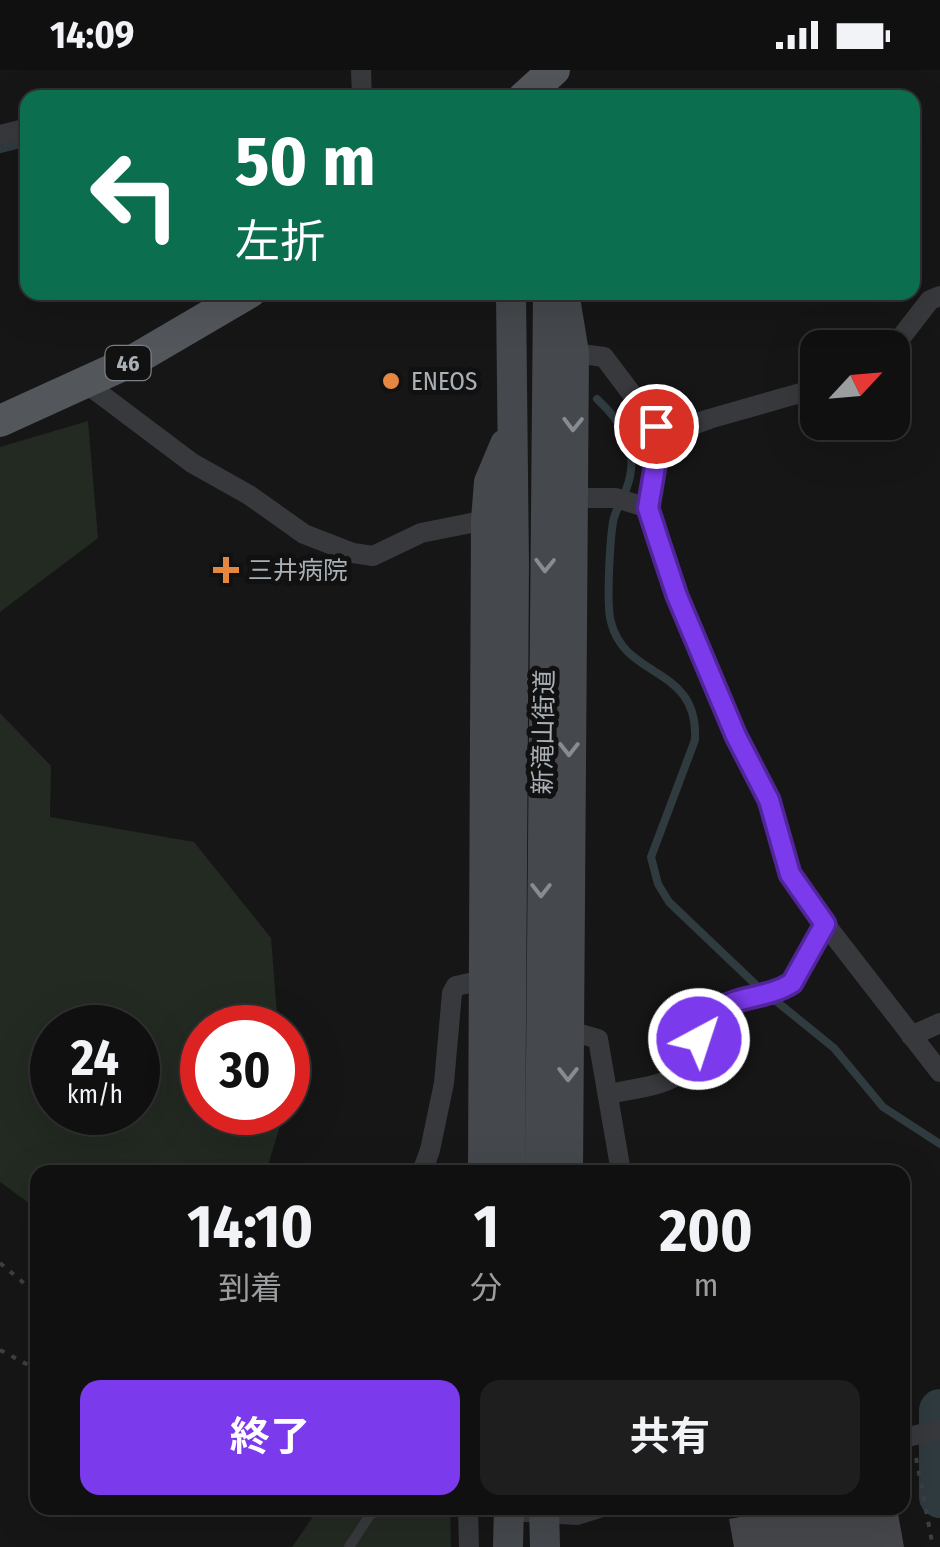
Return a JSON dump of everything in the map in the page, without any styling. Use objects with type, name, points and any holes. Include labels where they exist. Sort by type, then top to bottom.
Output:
[{"type":"main road","points":[[532,90],[553,70]]},
{"type":"main road","name":"46","points":[[0,421],[88,384],[236,300]]},
{"type":"main road","name":"新滝山街道","points":[[510,1165],[514,586],[511,300]]},
{"type":"main road","name":"新滝山街道","points":[[540,1165],[548,300]]},
{"type":"main road","points":[[565,300],[574,353],[568,1165]]},
{"type":"main road","points":[[482,1165],[486,520],[489,482],[510,432]]},
{"type":"main road","points":[[508,1547],[509,1515]]},
{"type":"main road","points":[[544,1515],[545,1547]]},
{"type":"street","points":[[907,330],[930,300],[940,296]]},
{"type":"street","points":[[574,353],[604,357],[656,426],[660,437],[643,507],[736,736],[769,800],[790,874],[940,1072]]},
{"type":"street","points":[[88,384],[192,464],[249,495],[319,542],[373,556],[421,533],[486,520]]},
{"type":"street","points":[[660,437],[800,393]]},
{"type":"street","points":[[571,498],[616,498],[643,507]]},
{"type":"street","points":[[610,1094],[681,1073],[690,1062],[709,1016],[726,1005],[784,988],[799,976],[825,924]]},
{"type":"street","points":[[425,1165],[444,1083],[452,993],[456,986],[483,980]]},
{"type":"street","points":[[911,1036],[940,1022]]},
{"type":"street","points":[[568,1030],[598,1040],[621,1165]]},
{"type":"street","points":[[910,1437],[940,1430]]},
{"type":"street","points":[[468,1515],[468,1547]]},
{"type":"lane","points":[[349,1547],[370,1515]]},
{"type":"path","points":[[0,1263],[30,1288]]},
{"type":"path","points":[[0,1350],[30,1366]]},
{"type":"path","points":[[910,1446],[933,1547]]},
{"type":"shaded area","points":[[88,421],[98,538],[0,612],[0,447]]},
{"type":"shaded area","points":[[0,713],[51,766],[50,817],[194,842],[271,938],[276,1005],[180,1005],[180,1135],[277,1135],[268,1165],[30,1165],[30,1204],[0,1182]]},
{"type":"shaded area","points":[[314,1515],[450,1515],[451,1547],[292,1547]]},
{"type":"building","points":[[751,1515],[898,1515],[904,1547],[734,1547],[729,1519]]},
{"type":"waterway","points":[[0,149],[20,144]]},
{"type":"waterway","points":[[597,399],[627,438],[631,461],[631,474],[613,522],[611,622],[619,641],[631,654],[686,698],[693,716],[695,740],[651,857],[658,884],[669,902],[755,984],[834,1048],[883,1107],[940,1144]]},
{"type":"waterway","points":[[940,1410],[940,1497]]},
{"type":"place","name":"ENEOS","points":[[391,381]]},
{"type":"place","name":"三井病院","points":[[226,570]]},
{"type":"route","points":[[656,426],[660,437],[648,508],[677,596],[736,736],[769,800],[790,874],[825,924],[792,983],[717,1009],[703,1026],[699,1039]]}]
